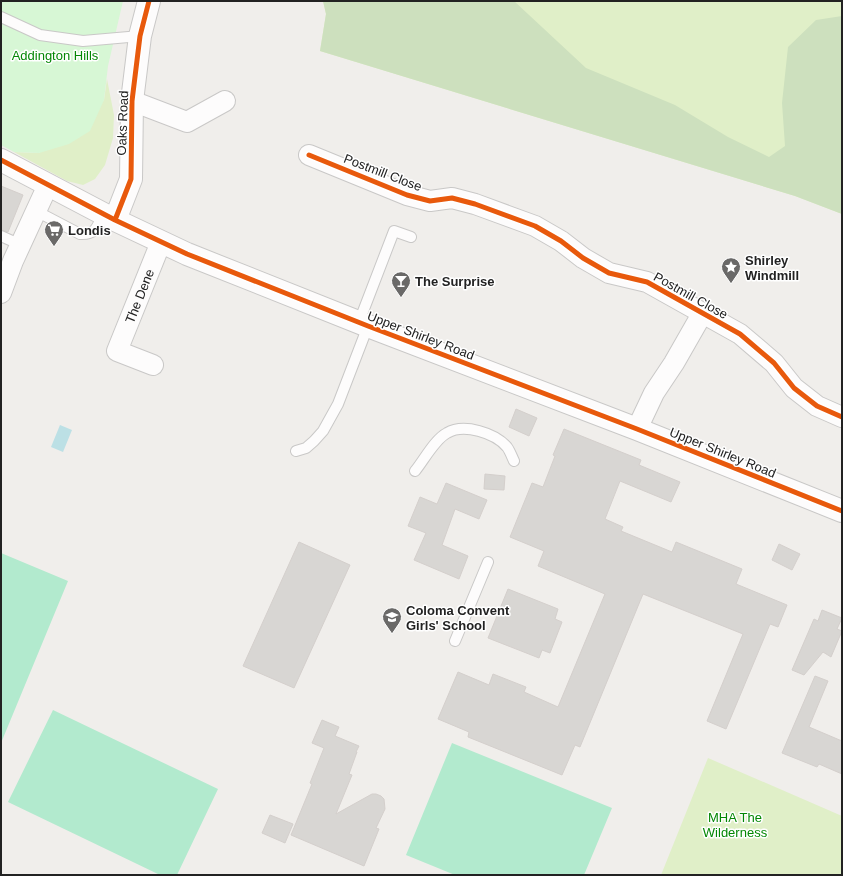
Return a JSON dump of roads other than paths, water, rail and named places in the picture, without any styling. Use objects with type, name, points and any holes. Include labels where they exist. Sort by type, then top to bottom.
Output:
[{"type":"street","name":"Oaks Road","points":[[109,217],[131,178],[132,101],[140,36],[149,1]]},
{"type":"street","points":[[132,101],[187,122],[225,101]]},
{"type":"street","name":"Postmill Close","points":[[309,155],[407,195],[430,201],[452,198],[475,204],[535,226],[562,241],[583,258],[609,273],[647,282],[740,334],[774,363],[794,388],[817,406],[842,417]]},
{"type":"street","name":"Upper Shirley Road","points":[[1,160],[109,217],[187,254],[637,429],[842,511]]},
{"type":"street","points":[[1,293],[12,254],[36,211],[48,185]]},
{"type":"street","name":"The Dene","points":[[153,366],[109,348],[162,242]]},
{"type":"street","points":[[637,429],[654,393],[674,363],[702,314]]},
{"type":"lane","points":[[1,17],[40,34],[83,41],[140,36]]},
{"type":"lane","points":[[36,211],[80,234],[88,235],[109,217]]},
{"type":"lane","points":[[296,451],[306,448],[323,431],[338,404],[394,231],[411,237]]},
{"type":"lane","points":[[1,236],[12,254]]},
{"type":"lane","points":[[415,472],[447,432],[458,429],[476,430],[495,437],[508,448],[514,461]]},
{"type":"lane","points":[[455,641],[488,562]]},
{"type":"water","points":[[60,425],[72,430],[63,452],[51,447]]},
{"type":"place","name":"Londis","points":[[54,247]]},
{"type":"place","name":"Shirley Windmill","points":[[731,284]]},
{"type":"place","name":"The Surprise","points":[[401,298]]},
{"type":"place","name":"Coloma Convent Girls' School","points":[[392,634]]},
{"type":"park label","name":"Addington Hills","points":[[55,55]]},
{"type":"park label","name":"MHA The Wilderness","points":[[735,824]]}]
